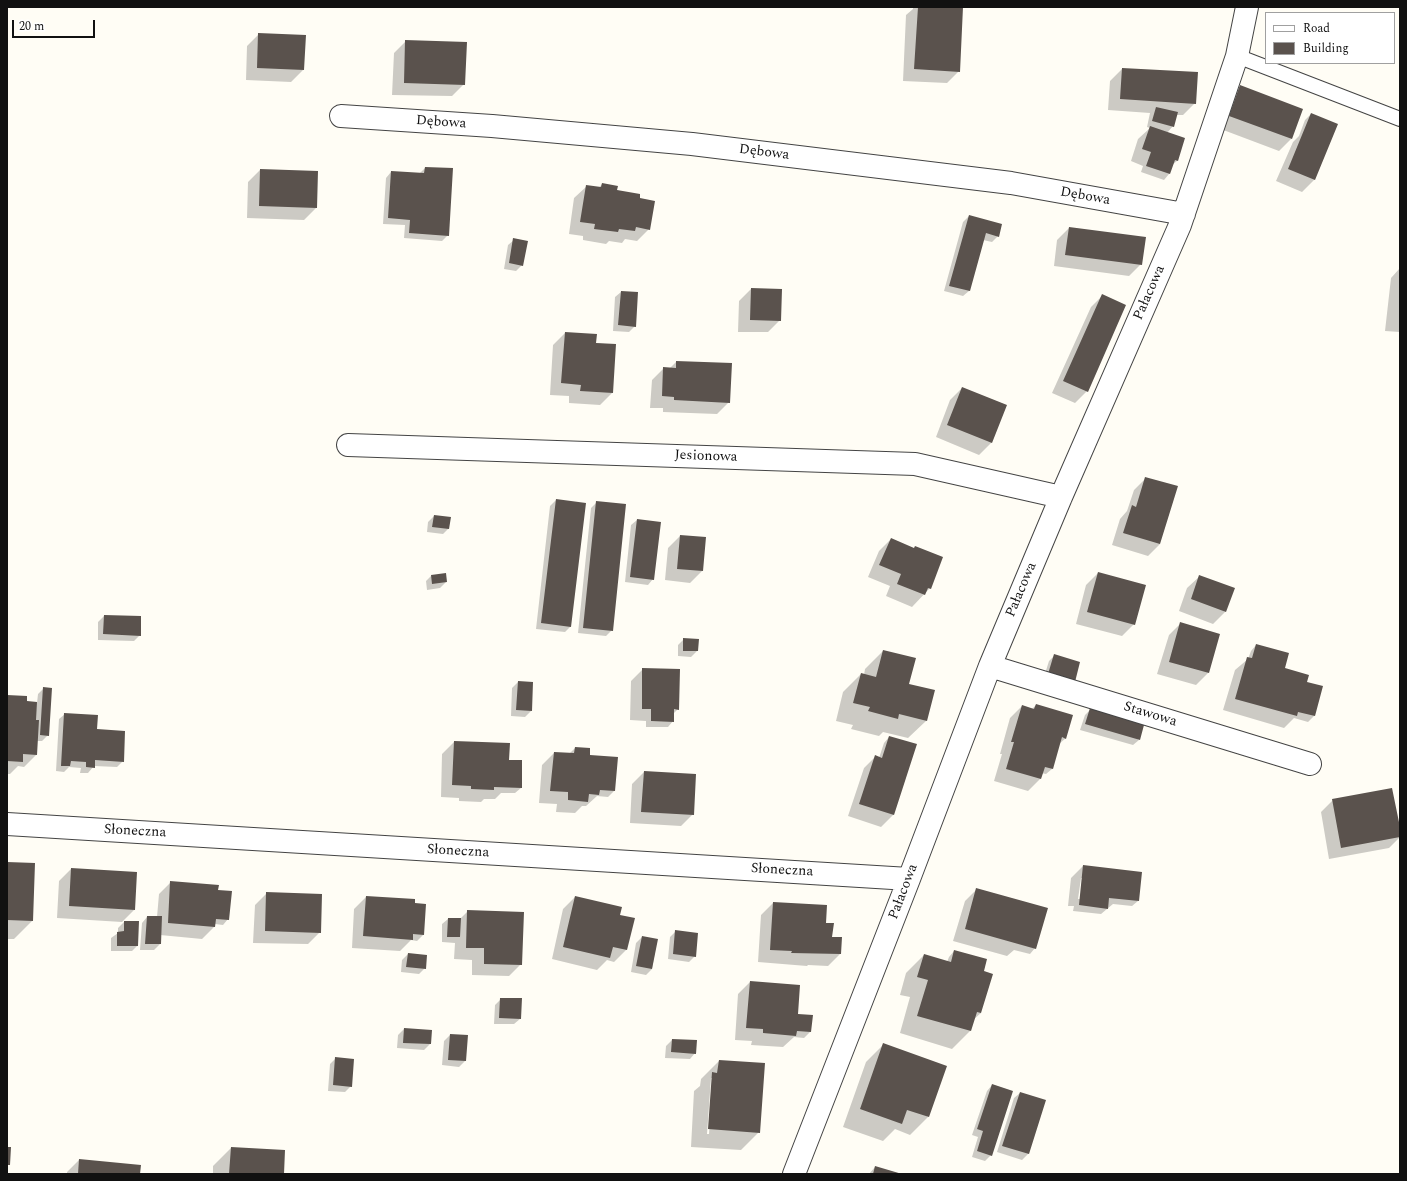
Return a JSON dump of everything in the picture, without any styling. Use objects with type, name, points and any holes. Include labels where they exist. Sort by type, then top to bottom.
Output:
[{"type":"street","name":"Pałacowa","points":[[794,1174],[910,879],[990,666],[1061,497],[1184,214],[1237,56],[1247,7]]},
{"type":"street","name":"Dębowa","points":[[341,116],[500,127],[700,145],[1011,183],[1184,214]]},
{"type":"street","name":"Jesionowa","points":[[348,445],[915,464],[1061,497]]},
{"type":"street","name":"Stawowa","points":[[990,666],[1310,764]]},
{"type":"street","name":"Słoneczna","points":[[7,824],[910,879]]},
{"type":"lane","points":[[1237,56],[1400,119]]},
{"type":"building","points":[[918,7],[963,7],[960,72],[914,69]]},
{"type":"building","points":[[258,33],[306,35],[304,70],[257,68]]},
{"type":"building","points":[[405,40],[467,42],[465,85],[404,83]]},
{"type":"building","points":[[1122,68],[1198,72],[1196,104],[1120,99]]},
{"type":"building","points":[[1240,85],[1303,109],[1292,139],[1229,116]]},
{"type":"building","points":[[1156,107],[1178,112],[1174,127],[1152,121]]},
{"type":"building","points":[[1311,113],[1338,124],[1315,180],[1288,169]]},
{"type":"building","points":[[1150,126],[1185,138],[1178,161],[1175,160],[1170,174],[1146,166],[1151,152],[1142,149]]},
{"type":"building","points":[[425,167],[453,168],[449,236],[409,233],[410,220],[388,218],[391,171],[424,173]]},
{"type":"building","points":[[260,169],[318,171],[317,208],[259,206]]},
{"type":"building","points":[[602,183],[618,186],[617,190],[640,194],[640,198],[655,201],[650,230],[636,227],[635,231],[619,229],[618,232],[594,229],[595,224],[580,222],[586,185],[601,187]]},
{"type":"building","points":[[969,215],[1002,224],[999,237],[986,233],[970,291],[949,286]]},
{"type":"building","points":[[1069,227],[1146,237],[1142,265],[1065,255]]},
{"type":"building","points":[[513,238],[528,241],[523,266],[509,263]]},
{"type":"building","points":[[751,288],[782,289],[781,321],[750,320]]},
{"type":"building","points":[[621,291],[638,292],[636,327],[618,325]]},
{"type":"building","points":[[1102,294],[1126,305],[1088,392],[1063,381]]},
{"type":"building","points":[[565,332],[597,334],[596,343],[616,344],[613,393],[580,391],[581,385],[561,383]]},
{"type":"building","points":[[676,361],[732,363],[730,403],[674,400],[674,397],[662,396],[663,367],[676,368]]},
{"type":"building","points":[[962,387],[1007,405],[992,443],[947,425]]},
{"type":"building","points":[[1145,477],[1178,486],[1160,544],[1123,533],[1132,505],[1136,507]]},
{"type":"building","points":[[556,499],[586,503],[571,627],[541,623]]},
{"type":"building","points":[[596,501],[626,504],[613,631],[583,628]]},
{"type":"building","points":[[434,515],[451,517],[449,529],[432,527]]},
{"type":"building","points":[[637,519],[661,522],[654,580],[630,577]]},
{"type":"building","points":[[680,535],[706,537],[703,571],[677,569]]},
{"type":"building","points":[[891,538],[914,548],[915,546],[943,557],[931,589],[928,588],[925,595],[897,584],[901,574],[879,565]]},
{"type":"building","points":[[1098,572],[1146,585],[1135,625],[1087,612]]},
{"type":"building","points":[[446,573],[447,582],[432,584],[431,575]]},
{"type":"building","points":[[1199,575],[1235,588],[1226,612],[1191,599]]},
{"type":"building","points":[[104,615],[141,616],[141,636],[103,634]]},
{"type":"building","points":[[1180,622],[1220,634],[1209,673],[1169,662]]},
{"type":"building","points":[[683,638],[699,639],[698,651],[683,651]]},
{"type":"building","points":[[1256,644],[1289,653],[1285,668],[1309,675],[1307,682],[1323,686],[1315,716],[1298,712],[1297,716],[1235,699],[1247,657],[1252,658]]},
{"type":"building","points":[[883,650],[916,658],[909,684],[935,690],[927,721],[899,714],[898,719],[868,711],[870,707],[853,703],[861,673],[876,677]]},
{"type":"building","points":[[1054,654],[1080,662],[1075,682],[1048,674]]},
{"type":"building","points":[[642,668],[680,669],[679,710],[674,709],[674,722],[651,721],[651,709],[642,709]]},
{"type":"building","points":[[518,681],[533,682],[532,711],[516,710]]},
{"type":"building","points":[[43,687],[52,688],[49,736],[40,735]]},
{"type":"building","points":[[7,695],[27,696],[27,701],[37,702],[36,720],[39,720],[37,755],[23,754],[23,762],[7,761]]},
{"type":"building","points":[[1036,704],[1073,715],[1066,739],[1062,737],[1053,769],[1045,767],[1041,779],[1006,769],[1014,742],[1011,742],[1022,705],[1034,709]]},
{"type":"building","points":[[1090,708],[1144,725],[1140,740],[1085,724]]},
{"type":"building","points":[[64,713],[98,715],[97,729],[125,731],[124,762],[95,760],[95,768],[86,767],[86,762],[71,761],[70,766],[61,766]]},
{"type":"building","points":[[889,736],[917,744],[894,815],[859,804],[875,755],[882,758]]},
{"type":"building","points":[[454,741],[510,743],[509,760],[522,760],[522,788],[494,787],[494,790],[471,789],[471,786],[452,785]]},
{"type":"building","points":[[575,747],[590,748],[590,755],[618,757],[615,791],[600,790],[599,795],[589,794],[588,802],[568,800],[568,792],[550,791],[554,752],[574,753]]},
{"type":"building","points":[[644,771],[696,774],[694,815],[641,812]]},
{"type":"building","points":[[1392,788],[1400,827],[1400,837],[1341,848],[1332,799]]},
{"type":"building","points":[[7,862],[35,863],[33,921],[7,920]]},
{"type":"building","points":[[1083,865],[1142,872],[1139,901],[1109,898],[1108,909],[1079,905]]},
{"type":"building","points":[[71,868],[137,872],[135,910],[69,906]]},
{"type":"building","points":[[170,881],[219,885],[218,890],[232,891],[229,920],[216,919],[215,927],[168,923]]},
{"type":"building","points":[[976,888],[1048,908],[1036,949],[965,929]]},
{"type":"building","points":[[266,892],[322,894],[321,933],[265,931]]},
{"type":"building","points":[[366,896],[415,899],[415,903],[426,904],[424,935],[413,934],[413,940],[363,936]]},
{"type":"building","points":[[575,896],[622,907],[620,915],[635,918],[627,950],[613,947],[610,958],[563,947]]},
{"type":"building","points":[[773,902],[827,905],[826,923],[834,923],[832,937],[842,937],[841,954],[791,953],[792,951],[770,950]]},
{"type":"building","points":[[467,910],[524,912],[522,965],[484,964],[484,948],[466,948]]},
{"type":"building","points":[[147,916],[162,916],[161,944],[145,944]]},
{"type":"building","points":[[448,918],[461,918],[460,937],[447,937]]},
{"type":"building","points":[[124,921],[139,921],[138,946],[117,946],[117,932],[124,931]]},
{"type":"building","points":[[675,930],[698,933],[696,957],[673,954]]},
{"type":"building","points":[[642,936],[658,939],[652,969],[636,966]]},
{"type":"building","points":[[954,950],[987,959],[984,971],[993,974],[981,1013],[977,1012],[971,1031],[917,1016],[928,980],[917,977],[924,954],[951,962]]},
{"type":"building","points":[[408,953],[427,955],[426,969],[406,967]]},
{"type":"building","points":[[750,981],[800,985],[798,1014],[813,1015],[811,1032],[797,1031],[796,1036],[763,1033],[763,1029],[746,1028]]},
{"type":"building","points":[[500,998],[522,998],[521,1019],[499,1018]]},
{"type":"building","points":[[404,1028],[432,1030],[431,1044],[403,1043]]},
{"type":"building","points":[[450,1034],[468,1035],[466,1061],[448,1060]]},
{"type":"building","points":[[672,1039],[697,1040],[696,1054],[671,1052]]},
{"type":"building","points":[[883,1043],[947,1066],[929,1117],[907,1110],[902,1124],[860,1109]]},
{"type":"building","points":[[335,1057],[354,1059],[352,1087],[333,1085]]},
{"type":"building","points":[[719,1060],[765,1063],[760,1133],[708,1129],[712,1072],[717,1073]]},
{"type":"building","points":[[992,1084],[1013,1091],[992,1156],[977,1151],[983,1131],[977,1129]]},
{"type":"building","points":[[1020,1092],[1046,1100],[1029,1154],[1002,1146]]},
{"type":"building","points":[[7,1147],[11,1147],[10,1165],[7,1165]]},
{"type":"building","points":[[231,1147],[285,1150],[284,1174],[229,1174]]},
{"type":"building","points":[[79,1159],[141,1165],[140,1174],[78,1174]]},
{"type":"building","points":[[875,1166],[902,1174],[873,1174]]}]
